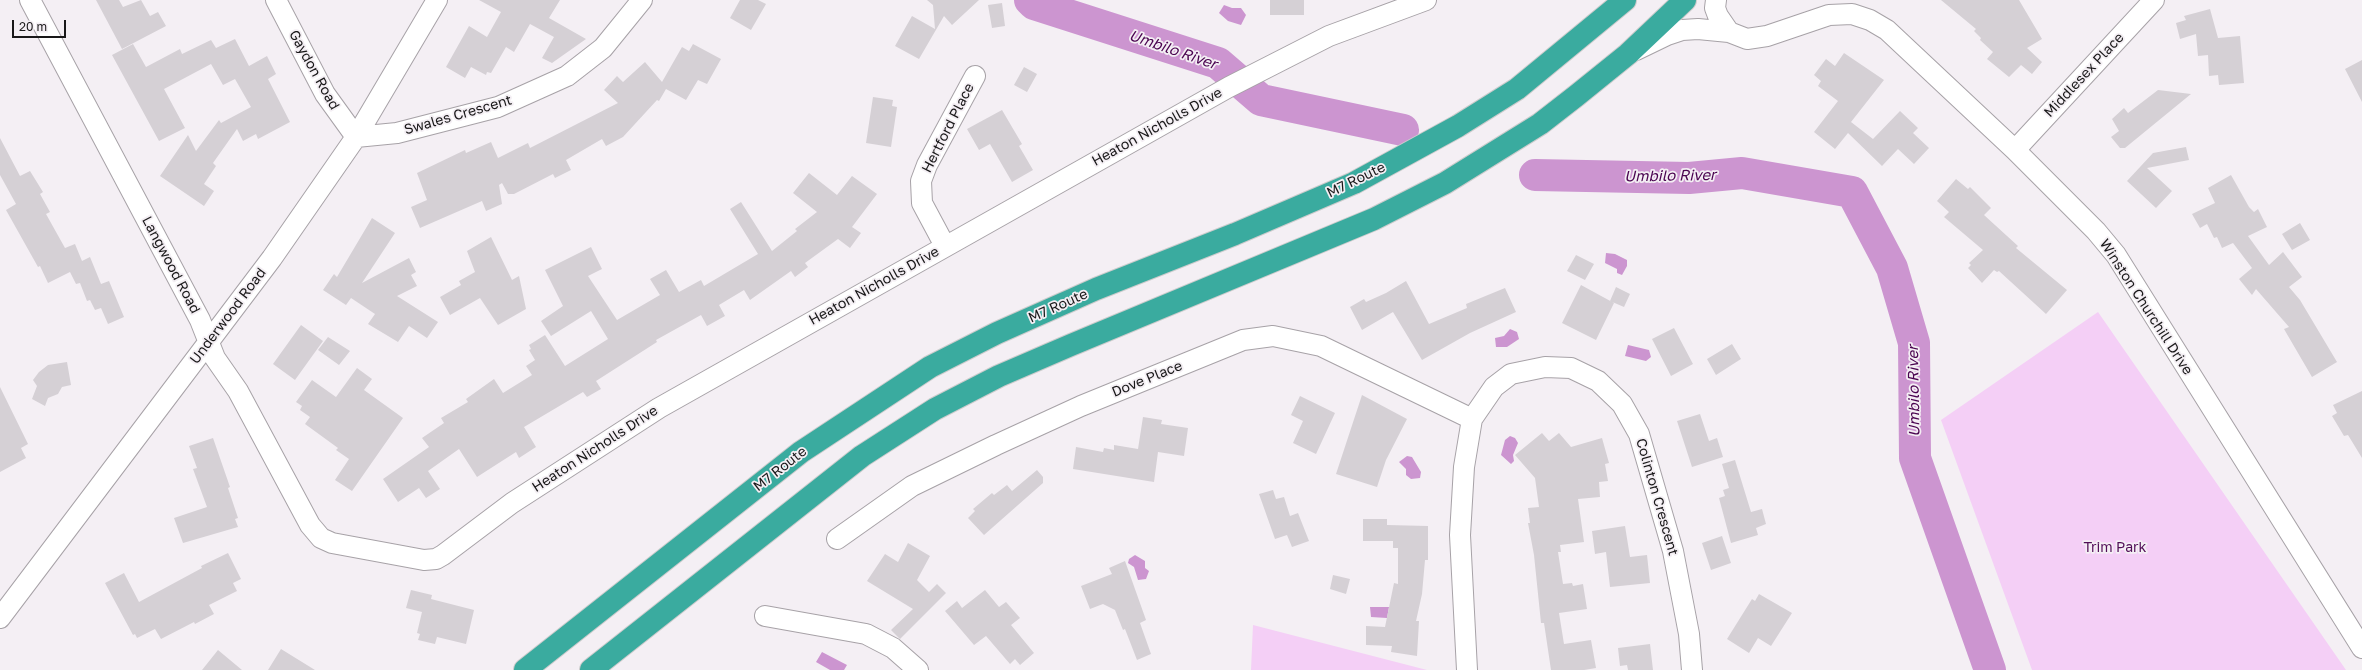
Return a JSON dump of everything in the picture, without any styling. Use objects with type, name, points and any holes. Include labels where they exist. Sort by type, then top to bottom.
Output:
[{"type":"highway","name":"M7 Route","points":[[525,670],[801,452],[930,367],[997,334],[1096,289],[1235,234],[1354,183],[1458,126],[1517,89],[1625,0]]},
{"type":"highway","points":[[591,670],[862,456],[935,409],[999,376],[1070,345],[1374,220],[1445,183],[1540,124],[1628,54],[1685,0]]},
{"type":"street","name":"Langwood Road","points":[[30,0],[200,320],[208,345],[238,391],[310,525],[321,538],[332,543]]},
{"type":"street","name":"Gaydon Road","points":[[276,0],[325,94],[356,137]]},
{"type":"street","name":"Underwood Road","points":[[0,618],[167,396],[208,345],[356,137],[437,0]]},
{"type":"street","name":"Swales Crescent","points":[[356,137],[397,133],[498,107],[567,76],[603,48],[642,0]]},
{"type":"street","name":"Heaton Nicholls Drive","points":[[332,543],[408,558],[436,559],[512,503],[659,408],[945,246],[1258,72],[1329,36],[1426,0]]},
{"type":"street","points":[[1596,24],[1612,0]]},
{"type":"street","points":[[1716,0],[1715,8],[1718,16],[1729,32]]},
{"type":"street","name":"Middlesex Place","points":[[2015,150],[2154,0]]},
{"type":"street","name":"Winston Churchill Drive","points":[[1628,54],[1667,35],[1682,30],[1729,32],[1747,39],[1767,36],[1829,15],[1852,14],[1870,20],[1887,30],[2015,150],[2096,230],[2116,255],[2362,648]]},
{"type":"street","name":"Hertford Place","points":[[945,246],[922,203],[921,181],[927,165],[975,76]]},
{"type":"street","name":"Dove Place","points":[[837,539],[912,486],[989,448],[1081,406],[1243,340],[1273,336],[1321,346],[1472,419]]},
{"type":"street","name":"Colinton Crescent","points":[[1467,670],[1460,535],[1464,467],[1472,419],[1494,387],[1511,374],[1545,367],[1571,368],[1598,381],[1622,404],[1640,434],[1673,551],[1689,634],[1692,670]]},
{"type":"street","points":[[765,616],[866,634],[893,648],[918,670]]},
{"type":"green space","name":"Trim Park","points":[[2098,312],[2346,670],[2032,670],[1941,420]]},
{"type":"green space","points":[[1253,625],[1427,670],[1251,670]]},
{"type":"shaded area","points":[[1224,5],[1232,8],[1241,8],[1246,15],[1241,25],[1228,21],[1219,13]]},
{"type":"shaded area","points":[[1606,253],[1615,254],[1627,260],[1627,266],[1622,275],[1617,273],[1617,269],[1605,263]]},
{"type":"shaded area","points":[[1510,329],[1517,332],[1519,339],[1507,347],[1496,347],[1495,338],[1504,336]]},
{"type":"shaded area","points":[[1628,345],[1649,350],[1651,357],[1646,361],[1625,356]]},
{"type":"shaded area","points":[[1510,436],[1515,438],[1518,443],[1513,455],[1514,461],[1511,464],[1501,455],[1505,440]]},
{"type":"shaded area","points":[[1407,456],[1412,457],[1421,472],[1420,478],[1411,479],[1406,475],[1406,469],[1399,462]]},
{"type":"shaded area","points":[[1135,555],[1145,561],[1145,568],[1149,571],[1146,579],[1138,580],[1134,567],[1128,563],[1129,559]]},
{"type":"shaded area","points":[[1370,607],[1389,607],[1387,618],[1371,617]]},
{"type":"shaded area","points":[[822,652],[847,665],[844,670],[830,670],[816,662]]},
{"type":"building","points":[[96,0],[119,0],[123,7],[141,0],[150,16],[158,12],[166,26],[122,49]]},
{"type":"building","points":[[479,0],[560,0],[549,18],[586,39],[552,63],[542,58],[554,37],[530,24],[514,52],[506,47],[491,73],[487,72],[486,75],[471,67],[465,78],[446,67],[469,26],[487,37],[501,12]]},
{"type":"building","points":[[740,0],[758,0],[766,4],[751,30],[730,18]]},
{"type":"building","points":[[927,0],[979,0],[952,25],[944,16],[919,59],[895,46],[912,16],[935,29],[933,5]]},
{"type":"building","points":[[1270,0],[1304,0],[1304,15],[1270,15]]},
{"type":"building","points":[[1941,0],[2019,0],[2042,39],[2027,48],[2042,62],[2032,74],[2021,65],[2009,77],[1987,59],[1993,52],[1980,40],[1981,38],[1974,31],[1976,29]]},
{"type":"building","points":[[1002,3],[1005,26],[992,28],[988,5]]},
{"type":"building","points":[[2210,9],[2218,38],[2240,36],[2244,83],[2219,85],[2218,75],[2209,76],[2208,55],[2198,56],[2196,34],[2180,39],[2176,23],[2186,20],[2184,16]]},
{"type":"building","points":[[235,39],[249,66],[267,56],[276,74],[268,79],[290,122],[258,139],[256,134],[243,141],[237,129],[213,163],[216,166],[204,184],[214,191],[204,206],[160,176],[188,135],[196,151],[219,120],[221,123],[251,107],[235,79],[223,85],[211,64],[164,89],[185,128],[159,141],[112,55],[133,44],[146,67],[180,49],[182,54],[211,40],[216,48]]},
{"type":"building","points":[[693,44],[721,59],[707,84],[698,80],[686,100],[666,89],[659,101],[657,100],[623,137],[606,146],[602,139],[566,160],[571,170],[555,178],[553,174],[514,194],[508,194],[502,183],[499,185],[502,204],[486,211],[482,201],[420,228],[411,207],[427,200],[417,173],[465,150],[466,153],[491,142],[498,158],[528,143],[530,148],[618,103],[604,90],[617,76],[623,82],[645,62],[662,82],[682,47],[689,51]]},
{"type":"building","points":[[1844,53],[1884,80],[1851,122],[1873,139],[1900,111],[1918,128],[1913,133],[1929,148],[1914,164],[1898,149],[1882,166],[1848,133],[1835,149],[1814,132],[1838,101],[1818,86],[1821,81],[1814,75],[1826,59],[1835,66]]},
{"type":"building","points":[[2362,60],[2362,102],[2345,69]]},
{"type":"building","points":[[1024,67],[1037,74],[1027,92],[1014,85]]},
{"type":"building","points":[[2158,90],[2191,94],[2125,148],[2120,148],[2111,137],[2119,131],[2112,119],[2124,108],[2128,113]]},
{"type":"building","points":[[873,97],[893,100],[892,106],[897,107],[891,147],[866,143]]},
{"type":"building","points":[[1002,110],[1022,144],[1019,146],[1033,170],[1012,182],[990,144],[979,150],[967,129]]},
{"type":"building","points":[[0,138],[20,176],[30,171],[43,192],[40,194],[50,212],[46,214],[65,248],[75,244],[82,261],[90,257],[101,284],[109,281],[124,317],[108,324],[101,308],[95,310],[90,300],[87,301],[80,283],[76,284],[70,272],[48,283],[40,266],[38,267],[6,210],[16,204],[0,175]]},
{"type":"building","points":[[2186,147],[2189,160],[2147,168],[2172,191],[2156,208],[2127,181],[2153,153]]},
{"type":"building","points":[[809,173],[837,195],[852,176],[877,194],[852,227],[861,233],[850,248],[838,239],[805,263],[808,267],[795,277],[791,271],[750,300],[744,290],[719,305],[725,316],[707,326],[701,315],[656,340],[657,342],[596,381],[601,389],[587,397],[583,392],[524,427],[536,447],[519,458],[516,452],[477,477],[459,449],[428,471],[440,489],[426,498],[419,488],[398,502],[383,479],[429,447],[422,438],[444,423],[441,418],[468,402],[466,399],[494,379],[503,393],[532,375],[526,366],[535,360],[529,350],[531,349],[529,345],[545,335],[565,366],[608,339],[591,311],[551,336],[541,321],[563,306],[545,270],[591,247],[602,269],[588,276],[617,320],[660,295],[650,279],[666,270],[679,292],[701,280],[704,286],[758,254],[730,209],[741,202],[772,251],[797,231],[795,229],[817,212],[793,193]]},
{"type":"building","points":[[2231,175],[2249,207],[2254,212],[2258,209],[2267,227],[2248,236],[2269,265],[2283,252],[2302,277],[2289,287],[2300,300],[2337,362],[2312,377],[2284,329],[2289,327],[2256,289],[2252,295],[2239,279],[2252,268],[2233,243],[2222,248],[2217,237],[2214,238],[2207,224],[2200,228],[2192,214],[2215,203],[2208,188]]},
{"type":"building","points":[[1956,179],[1968,189],[1970,187],[1991,208],[1984,215],[2018,246],[2016,248],[2067,290],[2046,314],[1999,271],[1997,272],[1994,270],[1982,283],[1968,268],[1971,265],[1969,263],[1983,250],[1944,217],[1949,212],[1937,201]]},
{"type":"building","points":[[372,218],[395,233],[362,283],[409,258],[416,272],[411,275],[417,286],[397,296],[438,322],[427,338],[409,326],[398,342],[368,324],[375,314],[351,298],[346,305],[323,290],[334,274],[337,277]]},
{"type":"building","points":[[2300,223],[2310,240],[2292,250],[2282,234]]},
{"type":"building","points":[[491,237],[512,280],[519,276],[526,309],[498,325],[480,298],[450,315],[440,297],[461,285],[459,281],[475,272],[467,251]]},
{"type":"building","points":[[1576,255],[1594,264],[1585,280],[1567,271]]},
{"type":"building","points":[[1406,281],[1429,324],[1467,308],[1466,304],[1505,288],[1516,312],[1470,333],[1422,360],[1393,312],[1362,330],[1350,307],[1364,299],[1366,302],[1386,293]]},
{"type":"building","points":[[1581,285],[1614,303],[1596,340],[1562,323]]},
{"type":"building","points":[[1616,287],[1630,294],[1624,307],[1610,301]]},
{"type":"building","points":[[301,325],[323,341],[295,380],[273,364]]},
{"type":"building","points":[[1674,328],[1693,364],[1671,376],[1652,339]]},
{"type":"building","points":[[328,337],[350,351],[339,365],[318,350]]},
{"type":"building","points":[[1732,344],[1741,359],[1716,375],[1707,359]]},
{"type":"building","points":[[67,362],[71,385],[62,387],[58,394],[48,398],[45,406],[32,399],[37,386],[33,380],[39,372],[48,365]]},
{"type":"building","points":[[357,368],[372,379],[364,390],[403,418],[352,491],[335,480],[349,459],[336,450],[338,448],[305,424],[310,417],[300,410],[302,406],[296,402],[312,380],[336,397]]},
{"type":"building","points":[[0,387],[28,444],[21,448],[26,458],[0,472]]},
{"type":"building","points":[[2362,391],[2362,458],[2348,435],[2344,436],[2332,416],[2337,413],[2333,405]]},
{"type":"building","points":[[1362,395],[1407,419],[1386,460],[1377,487],[1336,474]]},
{"type":"building","points":[[1300,396],[1335,413],[1316,454],[1293,443],[1303,421],[1291,415]]},
{"type":"building","points":[[1700,414],[1709,441],[1717,438],[1723,457],[1692,467],[1677,421]]},
{"type":"building","points":[[1143,417],[1162,420],[1161,424],[1188,428],[1184,456],[1158,452],[1154,482],[1073,469],[1076,447],[1103,452],[1104,448],[1114,450],[1114,445],[1138,449]]},
{"type":"building","points":[[1542,433],[1549,441],[1559,433],[1571,447],[1602,438],[1609,463],[1605,464],[1608,481],[1599,482],[1600,497],[1578,499],[1584,542],[1560,545],[1561,552],[1558,552],[1563,584],[1572,583],[1573,586],[1583,584],[1587,609],[1559,613],[1564,644],[1591,640],[1596,668],[1584,670],[1551,670],[1544,623],[1541,623],[1534,555],[1528,523],[1530,523],[1528,508],[1539,507],[1535,478],[1515,455]]},
{"type":"building","points":[[213,438],[230,487],[228,488],[238,518],[235,519],[238,527],[183,543],[174,518],[207,507],[193,469],[197,468],[189,446]]},
{"type":"building","points":[[1735,460],[1751,512],[1762,509],[1766,524],[1756,528],[1758,535],[1731,543],[1719,498],[1725,496],[1723,490],[1729,488],[1722,464]]},
{"type":"building","points":[[1037,470],[1043,477],[1043,483],[984,535],[968,518],[975,511],[973,509],[992,493],[994,495],[1007,485],[1012,491]]},
{"type":"building","points":[[1273,490],[1276,499],[1284,497],[1290,516],[1298,513],[1309,541],[1292,547],[1287,535],[1275,539],[1259,494]]},
{"type":"building","points":[[1363,519],[1387,519],[1387,525],[1428,526],[1428,560],[1425,560],[1422,594],[1416,621],[1419,621],[1417,656],[1391,652],[1392,646],[1366,645],[1366,626],[1385,627],[1394,583],[1398,584],[1398,548],[1393,548],[1393,541],[1363,541]]},
{"type":"building","points":[[1625,526],[1630,557],[1647,555],[1650,583],[1610,587],[1606,552],[1595,554],[1592,531]]},
{"type":"building","points":[[1722,536],[1731,563],[1711,570],[1702,543]]},
{"type":"building","points":[[908,543],[930,556],[917,580],[929,592],[937,584],[946,593],[900,639],[891,630],[913,609],[867,581],[885,554],[898,562]]},
{"type":"building","points":[[228,553],[241,579],[233,583],[237,591],[209,605],[214,614],[195,624],[194,622],[161,639],[155,629],[137,638],[135,634],[133,635],[105,583],[124,573],[139,602],[202,568],[201,566]]},
{"type":"building","points":[[1125,561],[1146,620],[1140,623],[1151,654],[1137,660],[1125,629],[1123,630],[1115,610],[1103,604],[1090,609],[1081,586],[1112,574],[1109,568]]},
{"type":"building","points":[[1333,575],[1350,579],[1346,594],[1330,589]]},
{"type":"building","points":[[411,590],[432,595],[431,599],[474,610],[466,644],[437,637],[435,644],[418,640],[420,634],[417,633],[422,612],[406,608]]},
{"type":"building","points":[[985,590],[999,607],[1006,602],[1020,618],[1011,625],[1034,653],[1020,665],[1015,659],[1010,664],[986,636],[974,645],[945,611],[957,601],[962,608]]},
{"type":"building","points":[[1759,594],[1792,613],[1771,646],[1758,638],[1749,653],[1727,639],[1752,599],[1755,601]]},
{"type":"building","points":[[1650,644],[1653,670],[1628,670],[1627,665],[1620,666],[1618,648]]},
{"type":"building","points":[[281,649],[315,670],[268,670]]},
{"type":"building","points":[[218,650],[242,670],[202,670]]},
{"type":"waterway","name":"Umbilo River","points":[[1030,0],[1034,4],[1218,63],[1261,100],[1403,130]]},
{"type":"waterway","name":"Umbilo River","points":[[1535,175],[1689,178],[1742,173],[1852,192],[1892,268],[1914,343],[1915,458],[1990,670]]}]
